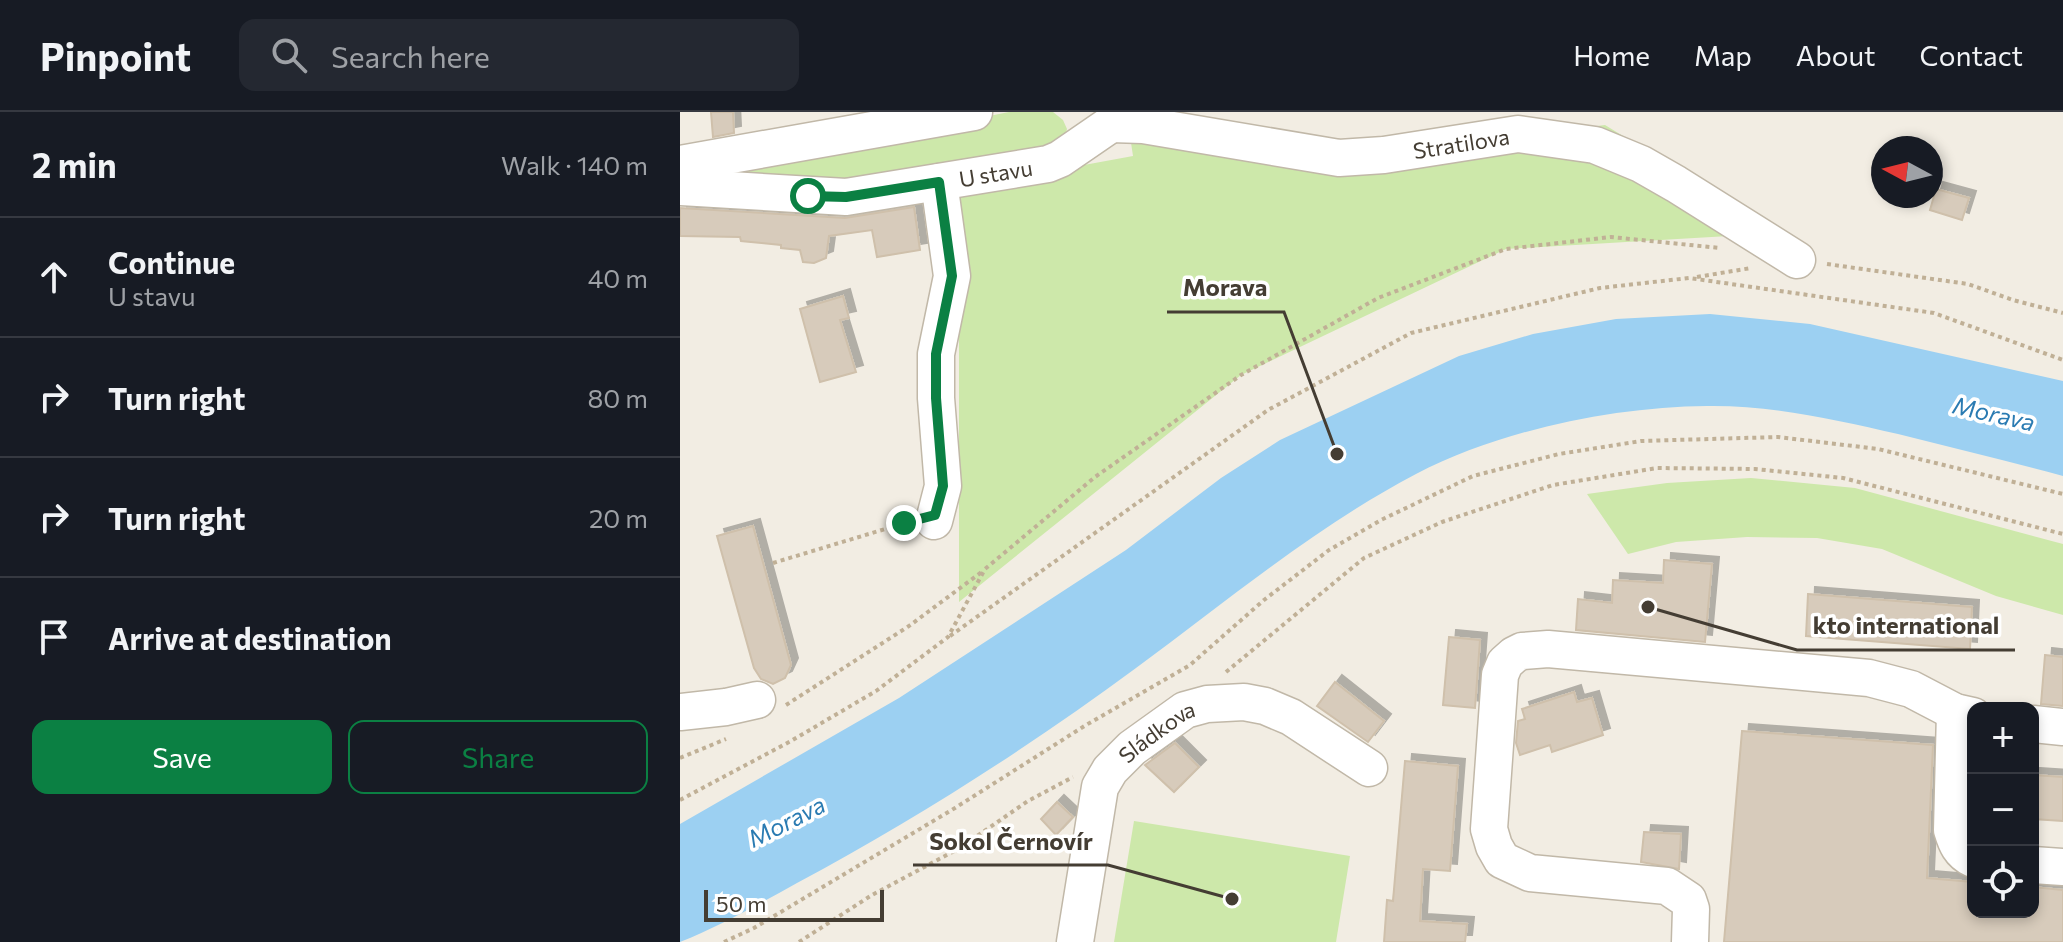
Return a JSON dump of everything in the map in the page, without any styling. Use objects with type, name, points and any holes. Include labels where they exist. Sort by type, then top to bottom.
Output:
[{"type":"street","points":[[680,164],[974,112]]},
{"type":"street","name":"U stavu","points":[[680,187],[834,198],[939,182],[1048,164],[1060,159],[1110,118]]},
{"type":"street","name":"Stratilova","points":[[1110,118],[1339,158],[1410,151],[1518,134],[1595,145],[1641,164],[1797,260]]},
{"type":"street","points":[[935,518],[943,486],[936,354],[952,276],[939,182]]},
{"type":"street","points":[[1690,942],[1691,909],[1688,900],[1667,886],[1530,873],[1502,860],[1489,829],[1494,734],[1500,675],[1505,663],[1514,655],[1522,651],[1548,649],[1869,678],[1911,689],[1964,714],[1952,830],[1956,845],[1967,856]]},
{"type":"street","name":"Sládkova","points":[[1075,942],[1100,787],[1110,770],[1132,748],[1185,710],[1219,703],[1244,702],[1265,706],[1291,717],[1369,768]]},
{"type":"street","points":[[680,712],[765,706]]},
{"type":"street","points":[[2039,725],[2063,727]]},
{"type":"street","points":[[2039,865],[2063,867]]},
{"type":"path","points":[[765,706],[909,626],[985,569],[1095,477],[1229,383],[1378,298],[1506,249],[1611,237],[1727,249]]},
{"type":"path","points":[[1797,260],[1968,284],[2063,313]]},
{"type":"path","points":[[680,800],[876,691],[1268,410],[1411,333],[1600,288],[1751,268]]},
{"type":"path","points":[[1689,278],[1934,313],[2063,360]]},
{"type":"path","points":[[724,942],[781,912],[1086,725],[1190,665],[1264,600],[1329,550],[1381,520],[1473,476],[1559,454],[1641,441],[1778,437],[1878,449],[2063,494]]},
{"type":"path","points":[[1218,679],[1364,558],[1442,522],[1553,485],[1657,468],[1755,469],[1843,478],[2063,534]]},
{"type":"path","points":[[773,563],[935,518]]},
{"type":"path","points":[[948,637],[985,569]]},
{"type":"path","points":[[680,758],[734,734]]},
{"type":"path","points":[[799,942],[872,895],[958,849],[1028,801],[1077,775]]},
{"type":"green space","points":[[1009,112],[1053,112],[1063,120],[1067,129],[1063,144],[843,190],[692,169],[865,141]]},
{"type":"green space","points":[[1605,125],[1782,233],[1506,249],[1241,375],[959,602],[959,282],[954,189],[1133,156],[1130,136],[1347,158]]},
{"type":"green space","points":[[1751,478],[1855,488],[2063,544],[2063,615],[1996,596],[1882,549],[1817,538],[1747,537],[1676,542],[1628,554],[1587,494],[1667,483]]},
{"type":"green space","points":[[1134,821],[1350,856],[1336,942],[1114,942]]},
{"type":"water","points":[[1710,314],[1810,324],[2063,381],[2063,476],[1898,434],[1804,414],[1731,406],[1671,407],[1596,416],[1520,433],[1484,445],[1416,474],[1342,517],[1096,697],[928,808],[754,907],[680,942],[680,824],[899,698],[1126,550],[1221,478],[1280,440],[1459,356],[1533,334],[1616,319]]},
{"type":"building","points":[[711,112],[733,112],[734,133],[713,137]]},
{"type":"building","points":[[1943,191],[1969,198],[1962,220],[1930,210],[1943,208]]},
{"type":"building","points":[[914,207],[920,250],[877,257],[872,230],[829,236],[826,258],[814,263],[803,262],[800,250],[781,248],[781,245],[741,241],[740,237],[680,236],[680,208],[845,218]]},
{"type":"building","points":[[843,296],[849,318],[840,320],[856,372],[820,382],[800,309]]},
{"type":"building","points":[[753,526],[791,665],[785,678],[773,684],[761,679],[754,668],[717,536]]},
{"type":"building","points":[[1664,560],[1712,564],[1705,642],[1576,630],[1578,599],[1612,603],[1613,580],[1663,583]]},
{"type":"building","points":[[1808,594],[1972,607],[1970,649],[1806,636]]},
{"type":"building","points":[[1449,637],[1480,640],[1475,708],[1443,705]]},
{"type":"building","points":[[2045,655],[2063,657],[2063,706],[2041,704]]},
{"type":"building","points":[[1335,682],[1384,721],[1368,742],[1317,706]]},
{"type":"building","points":[[1574,692],[1577,702],[1592,698],[1603,735],[1552,752],[1550,745],[1520,755],[1516,743],[1518,721],[1525,719],[1522,709]]},
{"type":"building","points":[[1742,731],[1933,745],[1927,878],[1967,881],[1967,918],[2039,918],[2039,888],[2063,890],[2063,942],[1724,942]]},
{"type":"building","points":[[1175,743],[1199,767],[1174,792],[1145,765]]},
{"type":"building","points":[[1405,761],[1458,766],[1450,871],[1423,869],[1420,921],[1467,924],[1465,942],[1384,942],[1387,900],[1393,901]]},
{"type":"building","points":[[2039,775],[2063,777],[2063,821],[2039,819]]},
{"type":"building","points":[[1057,802],[1073,817],[1056,835],[1041,819]]},
{"type":"building","points":[[1644,832],[1681,834],[1679,869],[1641,862]]},
{"type":"place","name":"Morava","points":[[1337,454]]},
{"type":"place","name":"kto international","points":[[1648,607]]},
{"type":"place","name":"Sokol Černovír","points":[[1232,899]]},
{"type":"route","points":[[808,196],[846,197],[939,182],[952,276],[937,343],[935,378],[943,486],[935,515],[904,523]]}]
